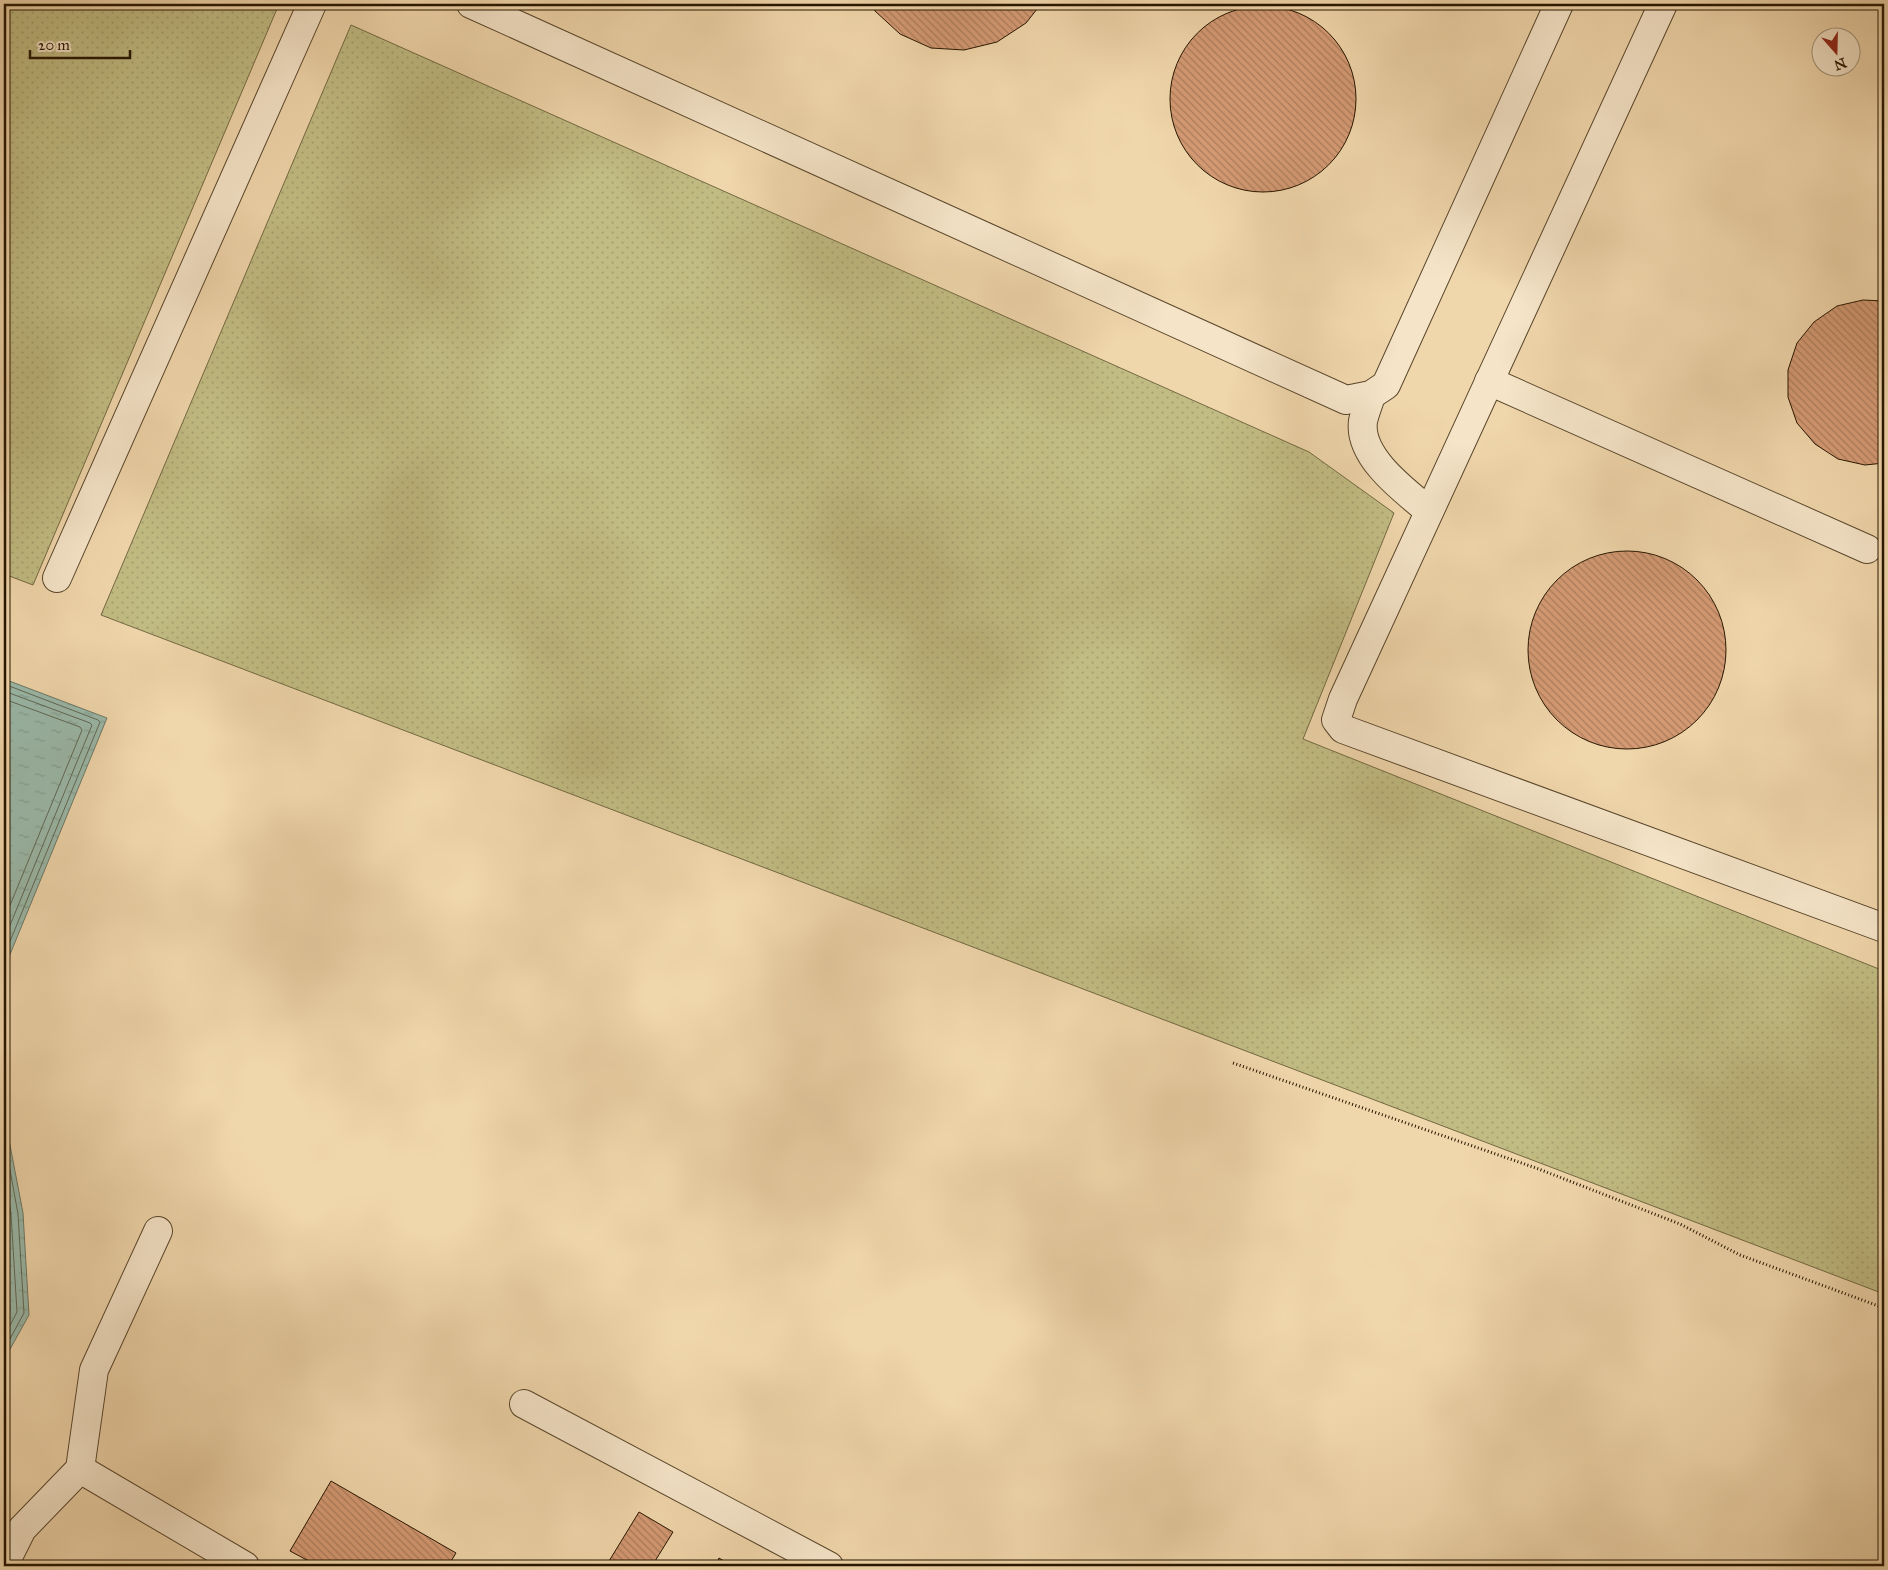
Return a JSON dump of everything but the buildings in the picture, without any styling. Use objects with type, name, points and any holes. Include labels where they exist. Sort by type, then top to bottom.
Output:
[{"type":"lane","points":[[57,578],[312,4]]},
{"type":"lane","points":[[471,4],[1346,400],[1371,395],[1386,385],[1559,4]]},
{"type":"lane","points":[[1663,4],[1343,699],[1336,720],[1343,729],[1884,928]]},
{"type":"lane","points":[[1489,381],[1866,549]]},
{"type":"lane","points":[[1371,395],[1363,422],[1365,443],[1391,480],[1429,511]]},
{"type":"lane","points":[[4,1565],[22,1529],[80,1469],[94,1370],[158,1230]]},
{"type":"lane","points":[[524,1404],[829,1566]]},
{"type":"lane","points":[[80,1469],[245,1566]]},
{"type":"path","points":[[1233,1063],[1536,1168],[1680,1224],[1740,1255],[1884,1308]]},
{"type":"shaded area","points":[[4,4],[279,4],[33,585],[4,574]]},
{"type":"shaded area","points":[[351,25],[1309,452],[1394,513],[1303,739],[1884,971],[1884,1294],[101,615]]},
{"type":"water","points":[[4,679],[107,718],[4,969]]},
{"type":"water","points":[[4,1094],[5,1119],[23,1213],[29,1315],[4,1360]]}]
